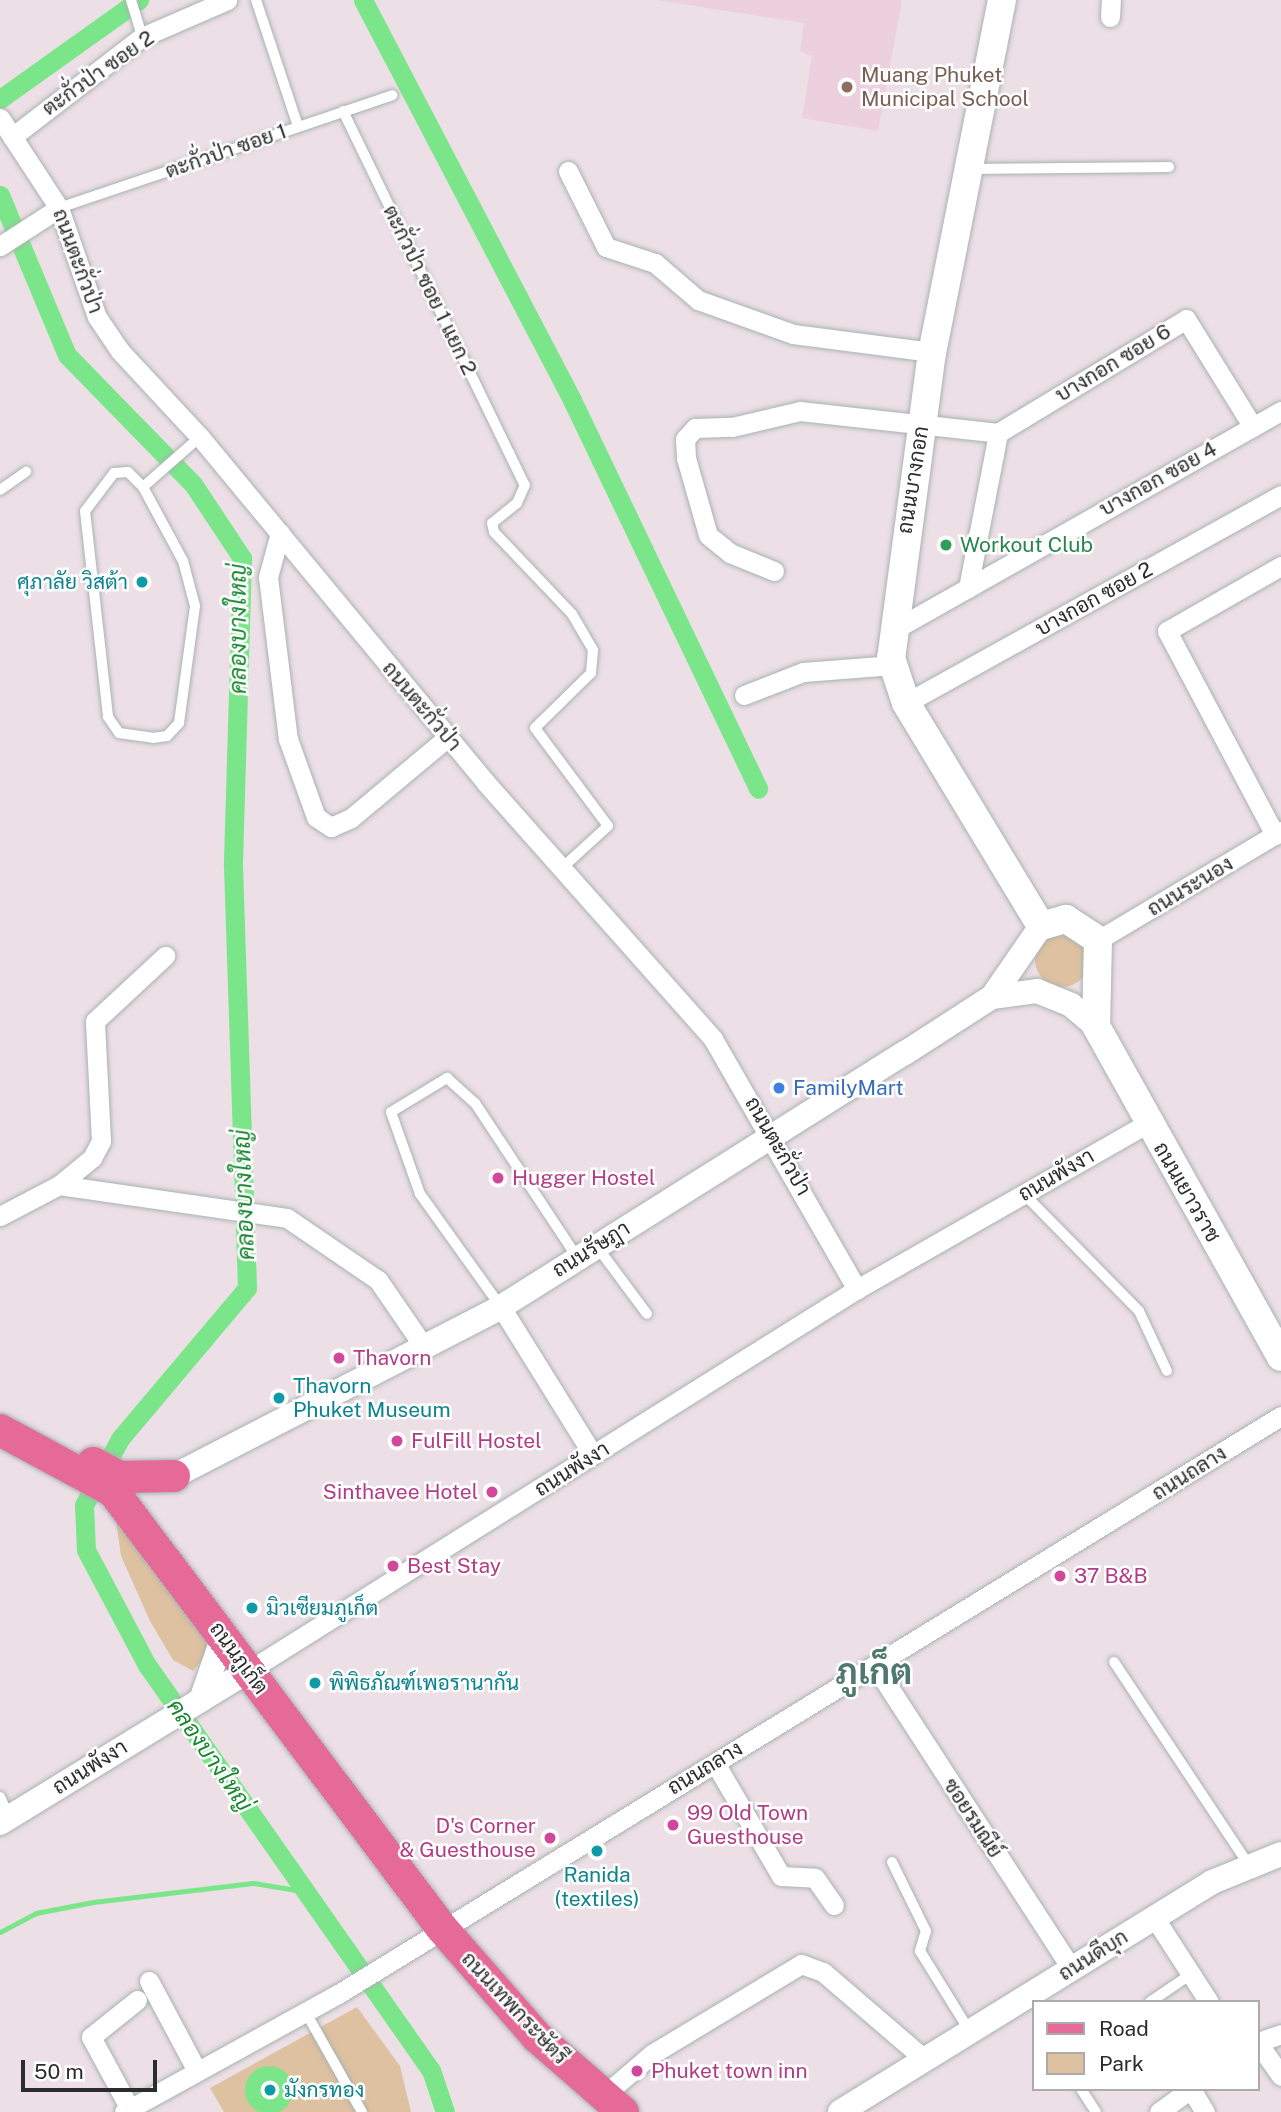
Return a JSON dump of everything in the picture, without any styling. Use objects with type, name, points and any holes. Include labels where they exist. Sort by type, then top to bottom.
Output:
[{"type":"main road","name":"ถนนบางกอก","points":[[1002,0],[972,169],[932,352],[890,632],[894,665],[906,703],[1041,926]]},
{"type":"main road","points":[[1041,926],[1066,919],[1098,940],[1096,1026]]},
{"type":"main road","name":"ถนนเยาวราช","points":[[1096,1026],[1281,1357]]},
{"type":"main road","name":"ถนนภูเก็ต","points":[[0,1412],[76,1462],[116,1484],[223,1637],[441,1927]]},
{"type":"main road","name":"ถนนภูเก็ต","points":[[0,1430],[76,1462]]},
{"type":"main road","name":"ถนนรัษฎา","points":[[116,1484],[174,1476]]},
{"type":"main road","name":"ถนนรัษฎา","points":[[145,1529],[150,1505],[174,1476]]},
{"type":"main road","name":"ถนนเทพกระษัตรี","points":[[441,1927],[537,2037],[613,2104]]},
{"type":"street","name":"ตะกั่วป่า ซอย 2","points":[[12,137],[138,27],[227,0]]},
{"type":"street","name":"ถนนตะกั่วป่า","points":[[0,118],[60,208],[97,317],[120,351],[193,442],[280,533],[448,737],[713,1039],[774,1136],[857,1289]]},
{"type":"street","points":[[568,171],[606,247],[655,264],[698,300],[793,334],[932,352]]},
{"type":"street","points":[[0,245],[60,208]]},
{"type":"street","name":"บางกอก ซอย 6","points":[[998,433],[1186,319],[1253,427]]},
{"type":"street","points":[[774,571],[730,553],[708,535],[686,458],[685,439],[695,428],[732,427],[800,411],[922,420],[998,433],[968,588]]},
{"type":"street","name":"บางกอก ซอย 4","points":[[890,632],[1281,411]]},
{"type":"street","name":"บางกอก ซอย 2","points":[[906,703],[1281,495]]},
{"type":"street","points":[[280,533],[268,577],[288,739],[316,817],[331,827],[351,818],[448,737]]},
{"type":"street","points":[[1278,833],[1167,631],[1281,566]]},
{"type":"street","points":[[744,695],[803,672],[894,665]]},
{"type":"street","name":"ถนนระนอง","points":[[1098,940],[1278,833]]},
{"type":"street","points":[[992,997],[1041,926]]},
{"type":"street","points":[[0,1216],[59,1185],[93,1157],[101,1141],[98,1014],[165,956]]},
{"type":"street","points":[[992,997],[1037,990],[1071,1005],[1096,1026]]},
{"type":"street","name":"ถนนรัษฎา","points":[[174,1476],[501,1307],[992,997]]},
{"type":"street","name":"ถนนพังงา","points":[[3,1812],[201,1700],[857,1289],[1148,1123]]},
{"type":"street","points":[[59,1185],[264,1211],[306,1228],[365,1268],[424,1347]]},
{"type":"street","points":[[501,1307],[593,1455]]},
{"type":"street","name":"ถนนถลาง","points":[[128,2111],[338,1994],[441,1927],[875,1666],[1281,1416]]},
{"type":"street","points":[[201,1700],[223,1637]]},
{"type":"street","name":"ซอยรมณีย์","points":[[875,1666],[1072,1969]]},
{"type":"street","points":[[715,1763],[781,1876],[815,1878],[834,1905]]},
{"type":"street","name":"ถนนดีบุก","points":[[840,2112],[1154,1917],[1249,1866],[1281,1854]]},
{"type":"street","points":[[1154,1917],[1208,2000]]},
{"type":"street","points":[[613,2104],[652,2054],[801,1964],[823,1972],[923,2058]]},
{"type":"street","points":[[149,1981],[197,2071]]},
{"type":"street","points":[[128,2111],[91,2037],[137,2000]]},
{"type":"street","points":[[1260,2042],[1281,2034]]},
{"type":"street","points":[[1260,2046],[1281,2076]]},
{"type":"street","points":[[1159,2112],[1188,2091]]},
{"type":"street","points":[[1192,2091],[1205,2112]]},
{"type":"lane","points":[[131,0],[138,27]]},
{"type":"lane","points":[[256,0],[298,126]]},
{"type":"lane","name":"ตะกั่วป่า ซอย 1","points":[[60,208],[392,95]]},
{"type":"lane","name":"ตะกั่วป่า ซอย 1 แยก 2","points":[[343,111],[518,468],[523,496],[492,523],[494,532],[572,614],[596,664],[535,728],[608,826],[562,868]]},
{"type":"lane","points":[[972,169],[1170,167]]},
{"type":"lane","points":[[144,487],[193,442]]},
{"type":"lane","points":[[0,490],[26,472]]},
{"type":"lane","points":[[128,472],[144,487],[183,561],[195,606],[179,723],[167,736],[153,738],[119,733],[108,717],[85,511],[114,473],[128,472]]},
{"type":"lane","points":[[501,1307],[420,1194],[391,1112],[447,1078],[475,1103],[587,1251],[647,1314]]},
{"type":"lane","points":[[1024,1194],[1139,1311],[1167,1371]]},
{"type":"lane","points":[[1114,1662],[1249,1866]]},
{"type":"lane","points":[[892,1862],[926,1931],[920,1951],[969,2030]]},
{"type":"lane","points":[[1153,2000],[1191,1974]]},
{"type":"lane","points":[[305,2011],[362,2112]]},
{"type":"lane","points":[[1082,2091],[1096,2112]]},
{"type":"shaded area","name":"Muang Phuket Municipal School","points":[[656,0],[902,0],[878,131],[802,118],[812,56],[800,51],[804,23]]},
{"type":"shaded area","points":[[260,2068],[278,2068],[286,2073],[291,2081],[291,2099],[286,2107],[278,2112],[260,2112],[252,2107],[247,2099],[247,2081],[252,2073]]},
{"type":"green space","points":[[1062,933],[1081,941],[1089,960],[1081,979],[1062,987],[1043,979],[1035,960],[1043,941]]},
{"type":"green space","points":[[112,1493],[215,1644],[193,1671],[173,1660],[150,1621],[121,1556]]},
{"type":"green space","points":[[357,2007],[400,2066],[411,2112],[224,2112],[210,2088]]},
{"type":"waterway","points":[[0,99],[139,0]]},
{"type":"waterway","points":[[363,0],[572,400],[758,789]]},
{"type":"waterway","name":"คลองบางใหญ่","points":[[0,195],[67,355],[193,484],[242,558],[233,866],[247,1288],[120,1439],[84,1505],[86,1550],[147,1665],[431,2070],[445,2112]]},
{"type":"waterway","points":[[0,1932],[36,1913],[93,1902],[253,1883],[302,1891]]},
{"type":"place","name":"Muang Phuket Municipal School","points":[[847,87]]},
{"type":"place","name":"Workout Club","points":[[946,545]]},
{"type":"place","name":"ศุภาลัย วิสต้า","points":[[142,582]]},
{"type":"place","name":"FamilyMart","points":[[779,1088]]},
{"type":"place","name":"Hugger Hostel","points":[[498,1178]]},
{"type":"place","name":"Thavorn","points":[[339,1358]]},
{"type":"place","name":"Thavorn Phuket Museum","points":[[279,1398]]},
{"type":"place","name":"FulFill Hostel","points":[[397,1441]]},
{"type":"place","name":"Sinthavee Hotel","points":[[492,1492]]},
{"type":"place","name":"Best Stay","points":[[393,1566]]},
{"type":"place","name":"37 B&B","points":[[1060,1576]]},
{"type":"place","name":"มิวเซียมภูเก็ต","points":[[252,1608]]},
{"type":"place","name":"พิพิธภัณฑ์เพอรานากัน","points":[[315,1683]]},
{"type":"place","name":"99 Old Town Guesthouse","points":[[673,1825]]},
{"type":"place","name":"D's Corner & Guesthouse","points":[[550,1838]]},
{"type":"place","name":"Ranida (textiles)","points":[[597,1851]]},
{"type":"place","name":"Phuket town inn","points":[[637,2071]]},
{"type":"place","name":"มังกรทอง","points":[[270,2090]]},
{"type":"district","name":"ภูเก็ต","points":[[874,1672]]}]
